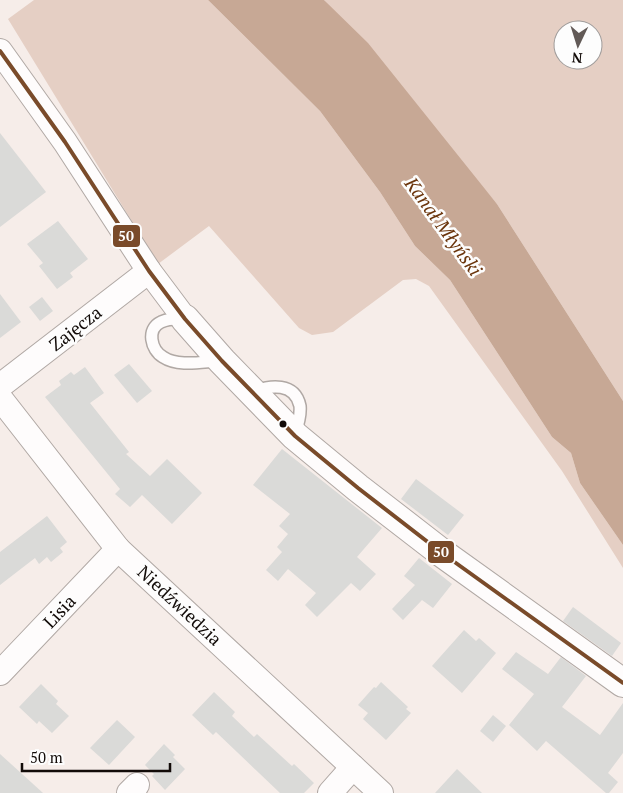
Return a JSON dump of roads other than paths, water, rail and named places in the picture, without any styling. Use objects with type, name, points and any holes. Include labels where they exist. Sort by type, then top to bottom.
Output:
[{"type":"street","points":[[0,51],[65,142],[149,271],[185,319],[222,361],[295,436],[442,553],[623,683]]},
{"type":"street","name":"Zajęcza","points":[[0,386],[149,271]]},
{"type":"street","name":"Niedźwiedzia","points":[[0,398],[118,549],[381,793]]},
{"type":"street","name":"Lisia","points":[[0,673],[118,549]]},
{"type":"street","points":[[330,793],[353,766]]},
{"type":"lane","points":[[185,319],[169,319],[159,323],[153,330],[151,341],[156,351],[164,358],[180,363],[222,361]]},
{"type":"water","name":"Kanał Młyński","points":[[208,0],[324,0],[368,43],[497,204],[623,401],[623,545],[580,483],[571,453],[552,437],[450,280],[415,246],[380,192],[320,111]]}]
